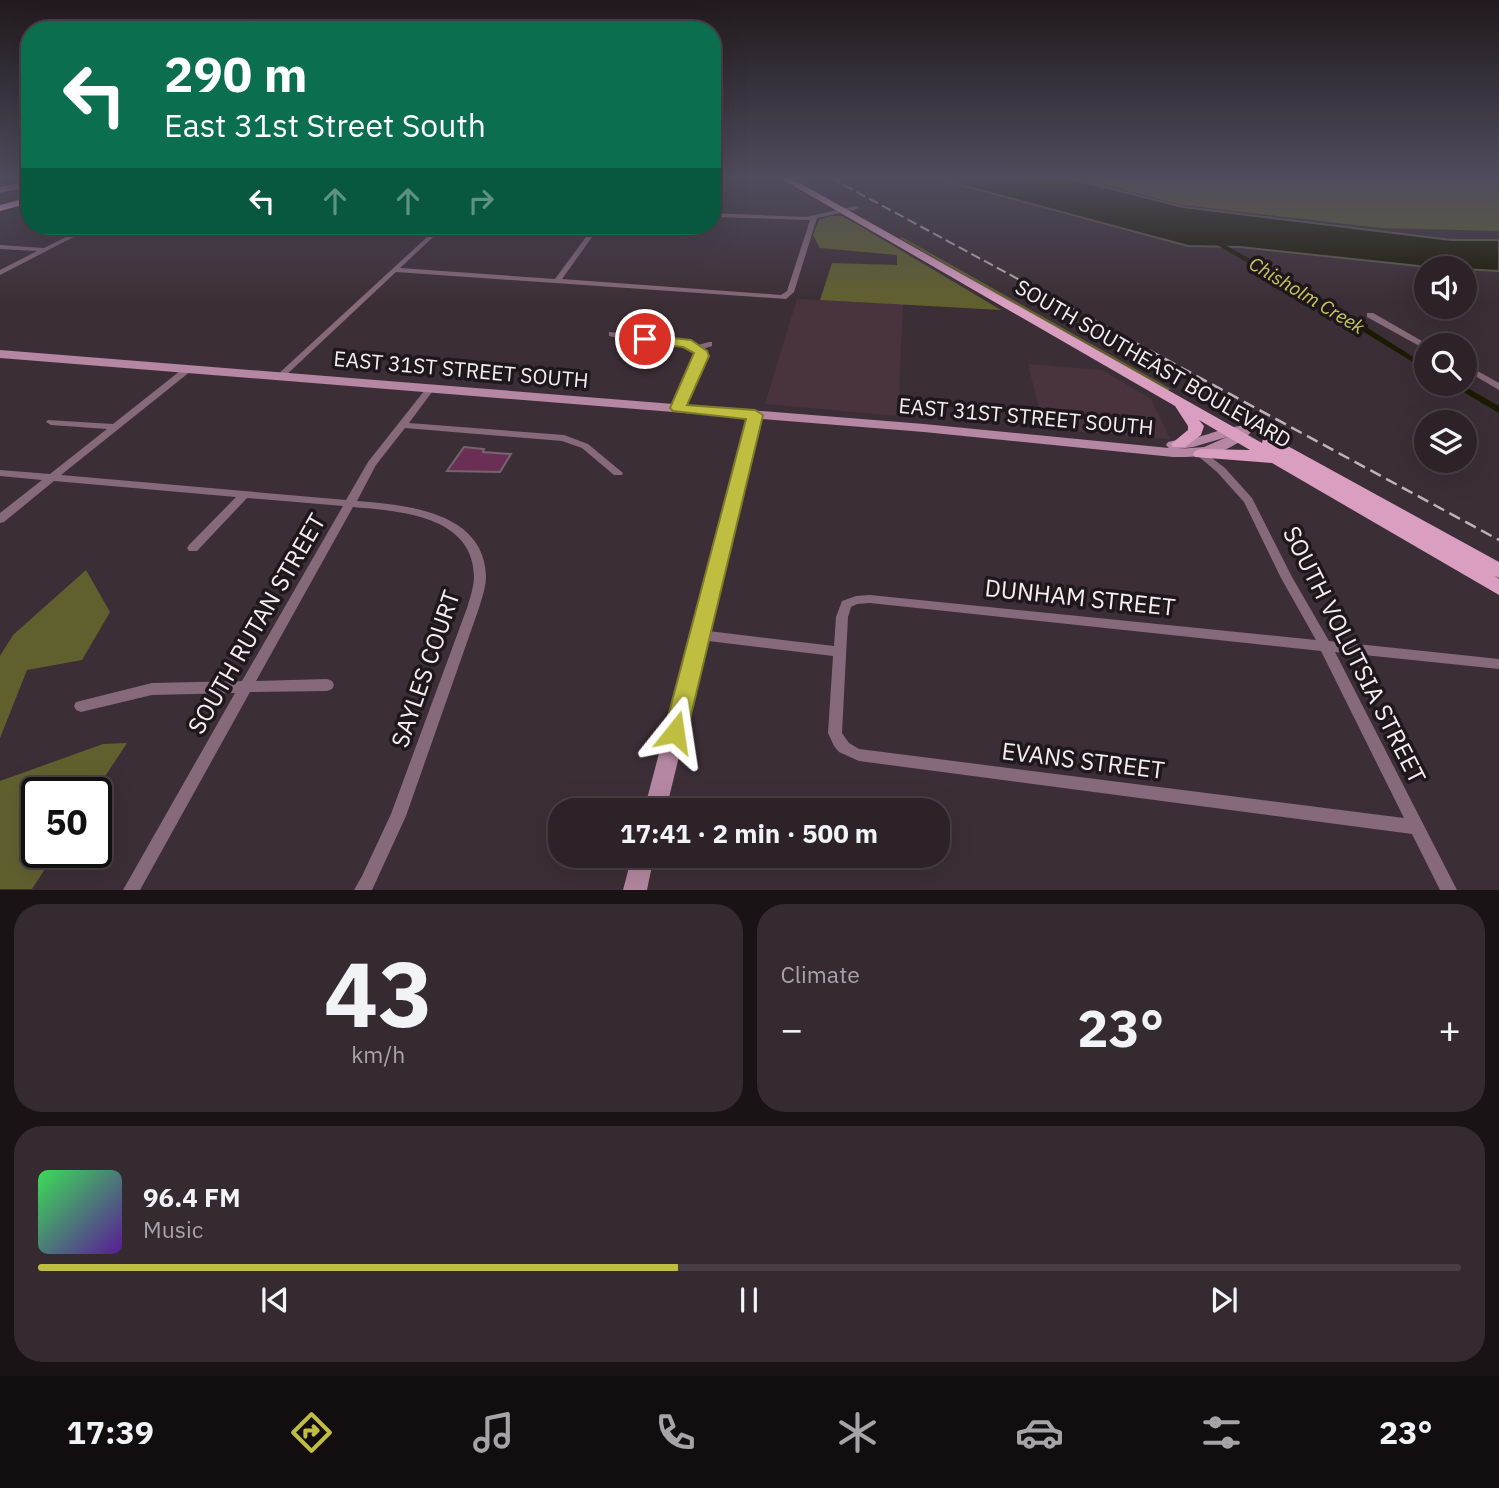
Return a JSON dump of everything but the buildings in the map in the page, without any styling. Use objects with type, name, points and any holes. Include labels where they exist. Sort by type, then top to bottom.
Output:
[{"type":"main road","name":"SOUTH SOUTHEAST BOULEVARD","points":[[867,220],[1166,395],[1499,571]]},
{"type":"main road","name":"SOUTH SOUTHEAST BOULEVARD","points":[[867,220],[1238,432],[1297,470],[1499,588]]},
{"type":"main road","name":"EAST 31ST STREET SOUTH","points":[[0,354],[678,408],[1201,454],[1222,447],[1238,432]]},
{"type":"main road","points":[[1166,395],[1185,411],[1196,426],[1196,432],[1179,444]]},
{"type":"main road","points":[[658,798],[755,415]]},
{"type":"main road","points":[[1148,449],[1238,432]]},
{"type":"main road","points":[[1201,454],[1253,455],[1297,470]]},
{"type":"main road","points":[[635,890],[640,868]]},
{"type":"street","points":[[394,270],[786,296],[790,292],[814,220]]},
{"type":"street","points":[[0,274],[74,235]]},
{"type":"street","points":[[280,376],[432,235]]},
{"type":"street","points":[[557,281],[590,235]]},
{"type":"street","points":[[0,247],[45,250]]},
{"type":"street","points":[[1370,315],[1414,339]]},
{"type":"street","points":[[612,334],[686,343],[698,348],[702,356],[678,408]]},
{"type":"street","points":[[698,348],[709,344]]},
{"type":"street","points":[[0,519],[188,369]]},
{"type":"street","points":[[1477,375],[1499,387]]},
{"type":"street","name":"SOUTH RUTAN STREET","points":[[131,890],[372,464],[432,388]]},
{"type":"street","points":[[51,422],[114,427]]},
{"type":"street","points":[[403,425],[564,438],[585,446],[618,473]]},
{"type":"street","name":"SOUTH VOLUTSIA STREET","points":[[1201,454],[1221,470],[1248,500],[1449,890]]},
{"type":"street","points":[[0,473],[349,504]]},
{"type":"street","points":[[193,548],[244,495]]},
{"type":"street","name":"SAYLES COURT","points":[[349,504],[420,512],[442,519],[459,531],[474,550],[480,577],[473,608],[398,816],[362,890]]},
{"type":"street","name":"DUNHAM STREET","points":[[840,652],[842,617],[846,604],[870,599],[1499,664]]},
{"type":"street","points":[[700,635],[840,652]]},
{"type":"street","name":"EVANS STREET","points":[[840,652],[835,733],[838,744],[859,755],[1417,827]]},
{"type":"street","points":[[81,706],[152,689],[327,685]]},
{"type":"shaded area","points":[[819,220],[848,220],[1001,310],[820,300],[832,263],[897,265],[897,255],[820,248],[813,235]]},
{"type":"shaded area","points":[[1090,220],[1285,220],[1451,240],[1499,240],[1499,271],[1477,270],[1477,256],[1414,256],[1414,266],[1240,247],[1188,246]]},
{"type":"shaded area","points":[[1308,220],[1499,220],[1499,231],[1381,228]]},
{"type":"shaded area","points":[[901,237],[1171,389],[1165,391]]},
{"type":"shaded area","points":[[797,299],[903,304],[898,416],[765,404]]},
{"type":"shaded area","points":[[1028,364],[1102,370],[1151,399],[1170,439],[1044,429]]},
{"type":"shaded area","points":[[86,570],[110,612],[82,660],[27,670],[0,738],[0,656],[13,635]]},
{"type":"shaded area","points":[[127,743],[105,777],[21,777],[21,868],[46,868],[32,889],[0,889],[0,781],[103,744]]},
{"type":"waterway","name":"Chisholm Creek","points":[[1214,241],[1311,296],[1414,360]]},
{"type":"waterway","name":"Chisholm Creek","points":[[1475,396],[1499,410]]},
{"type":"railway","points":[[908,220],[1042,292]]},
{"type":"railway","points":[[1038,290],[1499,540]]},
{"type":"route","points":[[645,339],[677,341],[701,351],[702,356],[678,408],[755,415],[675,732]]}]
